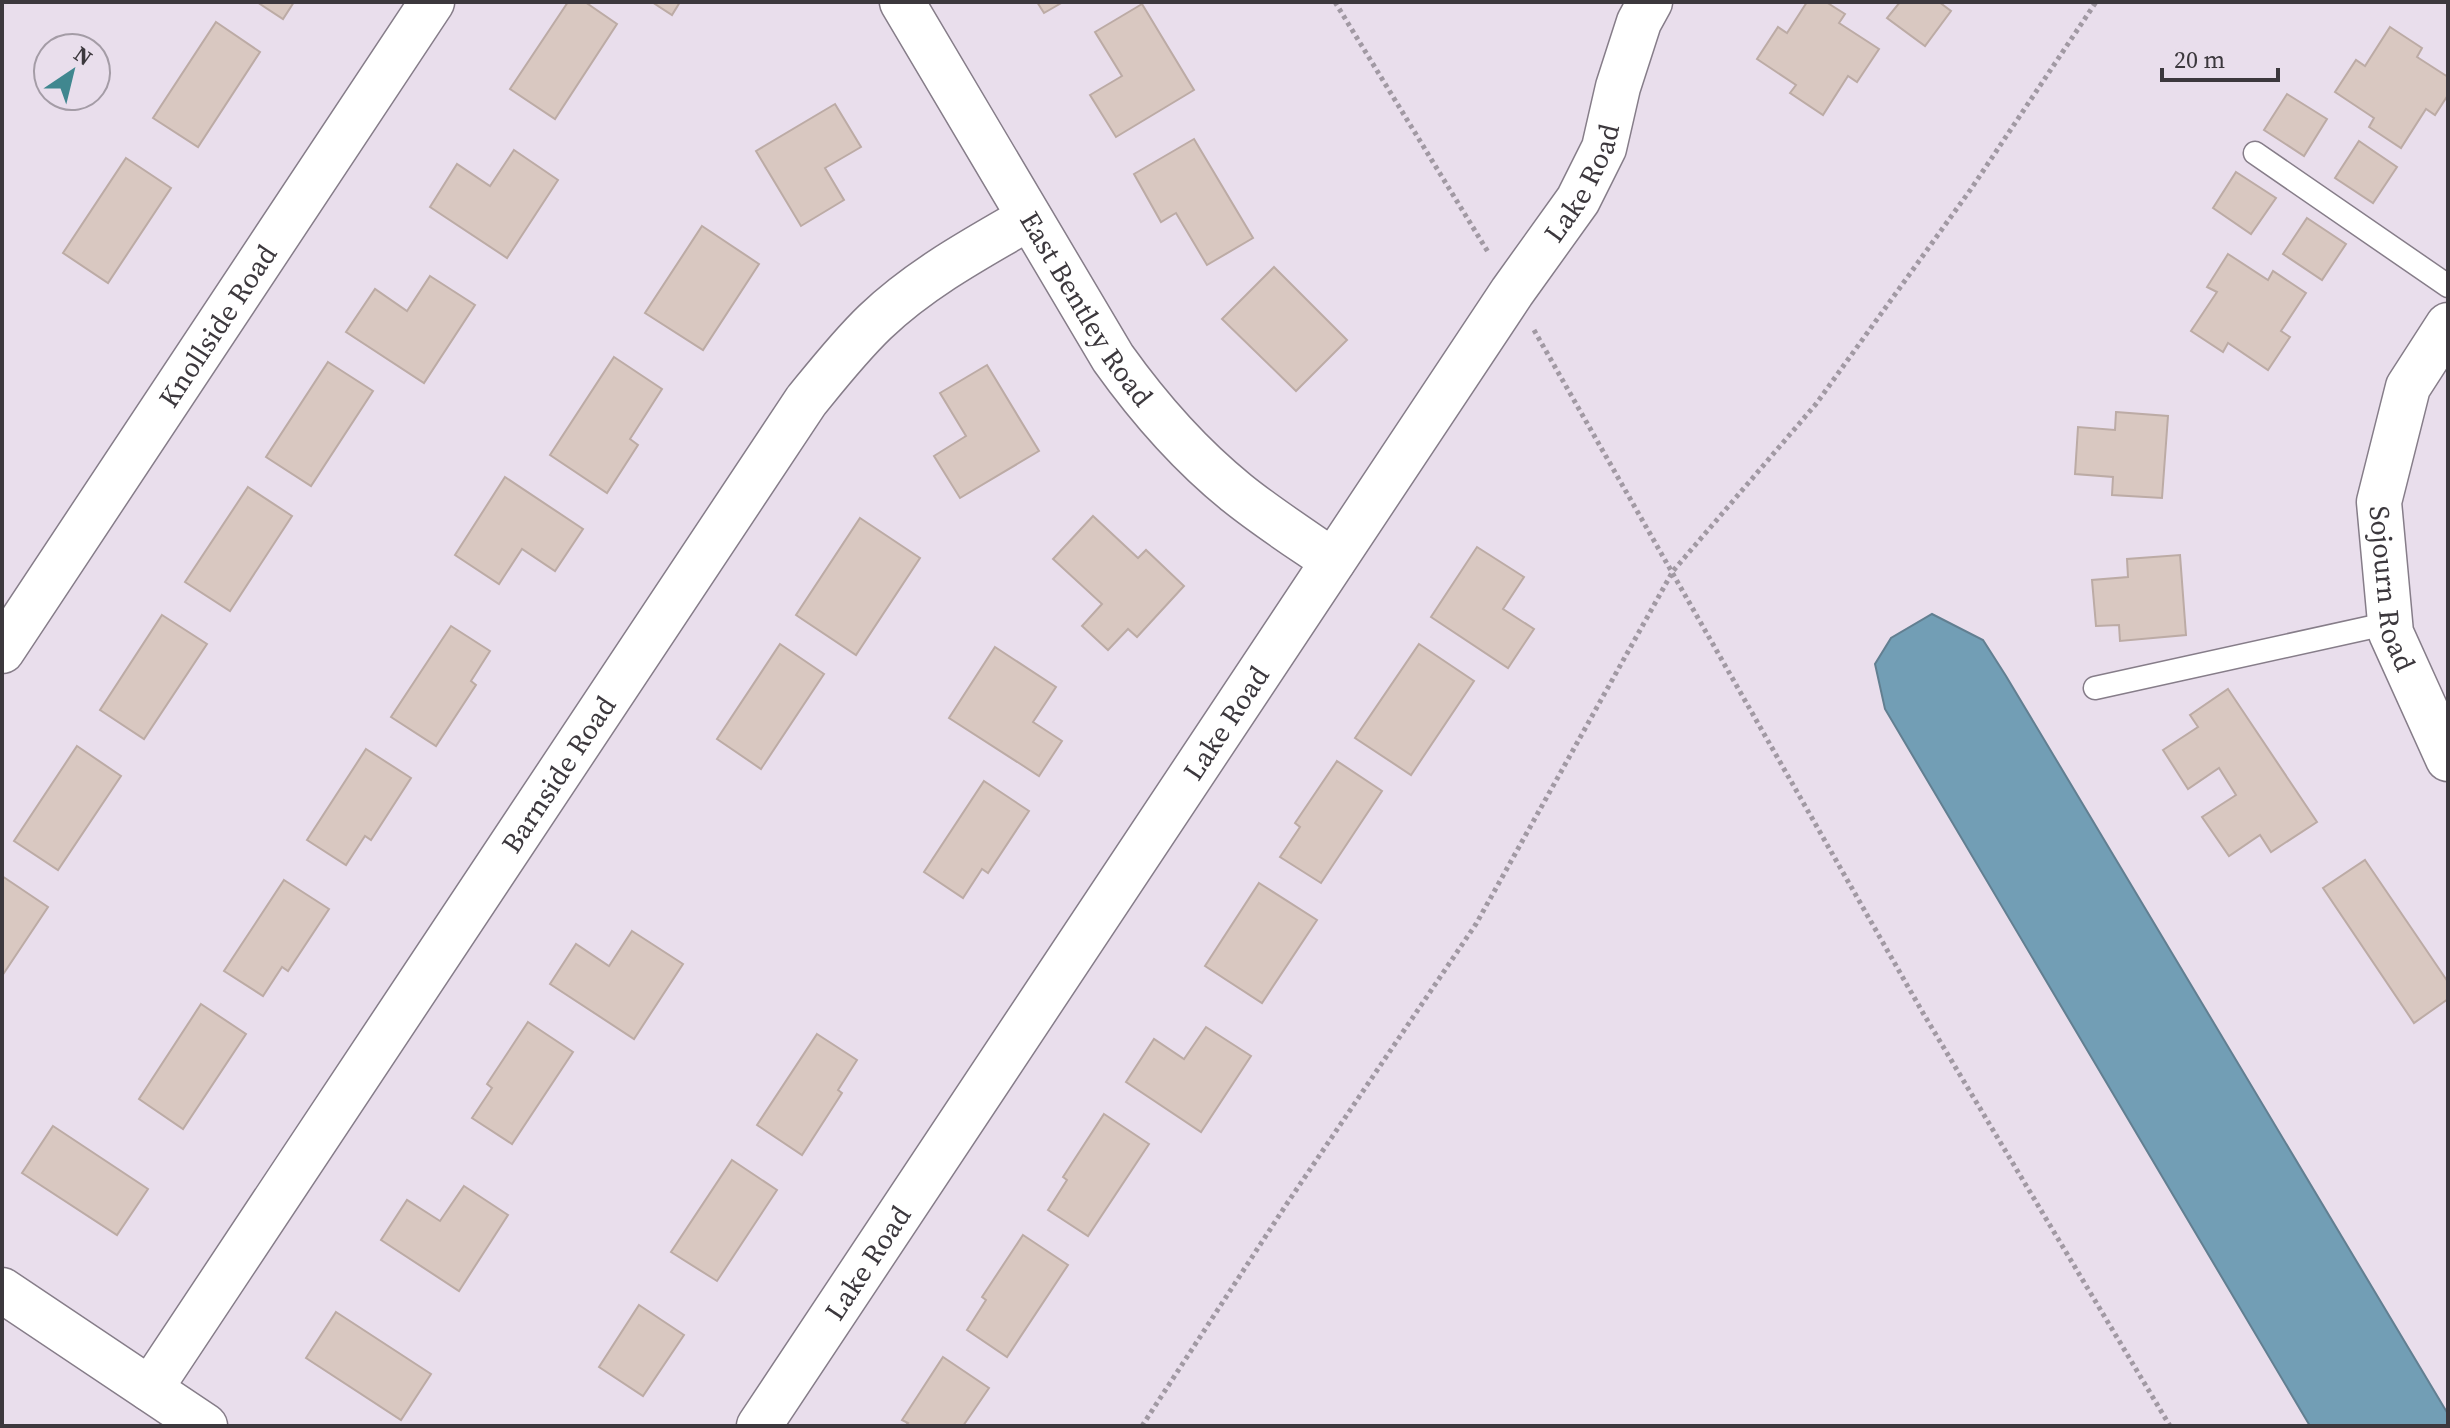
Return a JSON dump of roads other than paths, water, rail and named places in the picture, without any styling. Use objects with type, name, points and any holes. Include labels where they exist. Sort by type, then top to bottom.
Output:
[{"type":"street","name":"Knollside Road","points":[[2,651],[432,2]]},
{"type":"street","name":"East Bentley Road","points":[[902,2],[1113,358],[1154,411],[1195,455],[1236,492],[1333,561]]},
{"type":"street","name":"Lake Road","points":[[759,1426],[1512,292],[1578,200],[1604,148],[1639,22],[1650,2]]},
{"type":"street","name":"Barnside Road","points":[[150,1389],[806,401],[860,337],[903,298],[968,253],[1029,218]]},
{"type":"street","name":"Sojourn Road","points":[[2448,325],[2408,387],[2379,502],[2391,633],[2448,759]]},
{"type":"street","points":[[2,1290],[205,1426]]},
{"type":"lane","points":[[2255,153],[2448,286]]},
{"type":"lane","points":[[2095,688],[2390,623]]},
{"type":"water","points":[[1932,614],[1983,640],[2006,676],[2448,1414],[2448,1426],[2310,1426],[1885,709],[1875,664],[1891,638]]}]
